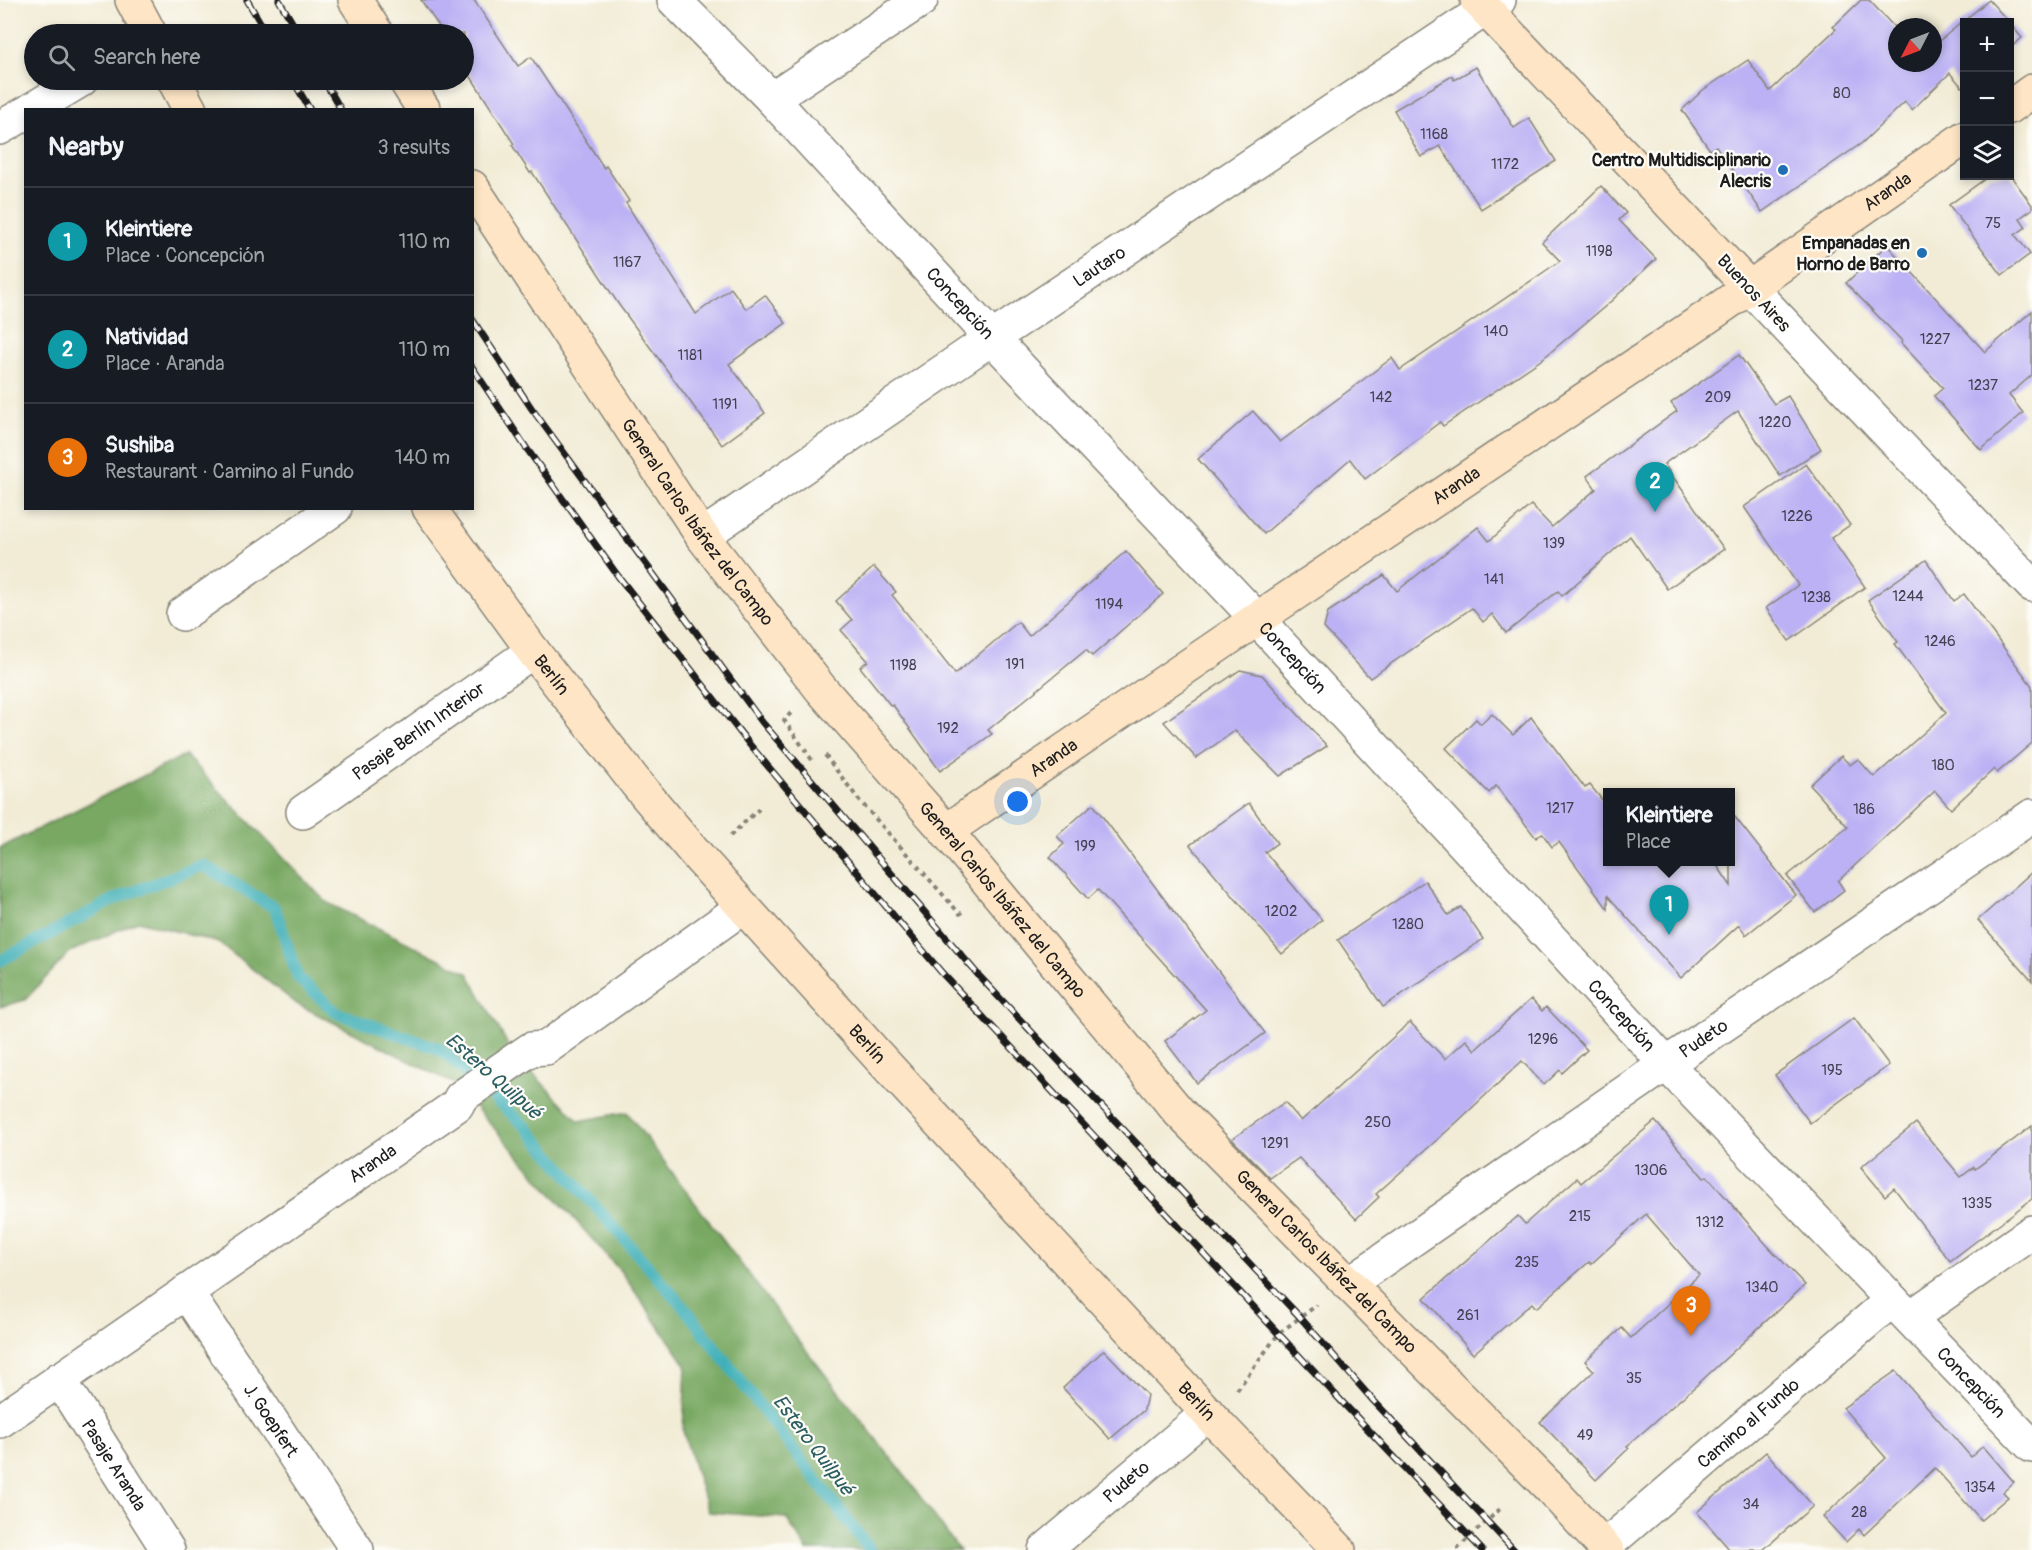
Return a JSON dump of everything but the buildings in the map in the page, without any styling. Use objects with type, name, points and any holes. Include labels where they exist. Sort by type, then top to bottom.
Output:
[{"type":"street","points":[[132,0],[145,24]]},
{"type":"street","points":[[355,0],[371,24]]},
{"type":"street","name":"Concepción","points":[[674,0],[772,99],[992,338],[1257,619],[1666,1064],[2032,1446]]},
{"type":"street","points":[[772,99],[921,0]]},
{"type":"street","name":"Buenos Aires","points":[[1487,3],[1750,288],[2032,585]]},
{"type":"street","name":"Lautaro","points":[[702,536],[1487,3]]},
{"type":"street","points":[[34,108],[64,90]]},
{"type":"street","points":[[179,90],[189,108]]},
{"type":"street","points":[[411,90],[423,108]]},
{"type":"street","points":[[2014,104],[2032,92]]},
{"type":"street","points":[[0,128],[24,114]]},
{"type":"street","name":"Aranda","points":[[946,831],[1750,288],[1960,141]]},
{"type":"street","name":"General Carlos Ibáñez del Campo","points":[[474,190],[702,536],[821,689],[946,831],[1179,1112],[1551,1489],[1606,1548]]},
{"type":"street","points":[[183,614],[332,510]]},
{"type":"street","name":"Berlín","points":[[430,510],[534,651],[636,783],[743,907],[1211,1417],[1339,1550]]},
{"type":"street","name":"Pasaje Berlín Interior","points":[[303,812],[534,651]]},
{"type":"street","name":"Pudeto","points":[[1348,1284],[1666,1064],[2032,816]]},
{"type":"street","name":"Aranda","points":[[0,1421],[457,1105],[460,1097],[531,1049],[546,1048],[743,907]]},
{"type":"street","points":[[1902,1309],[2032,1232]]},
{"type":"street","name":"J. Goepfert","points":[[186,1292],[357,1550]]},
{"type":"street","name":"Camino al Fundo","points":[[1606,1548],[1902,1309]]},
{"type":"street","name":"Pasaje Aranda","points":[[59,1379],[168,1550]]},
{"type":"street","name":"Pudeto","points":[[1045,1550],[1211,1417]]},
{"type":"path","points":[[1211,1417],[1279,1333],[1299,1316],[1348,1284]]},
{"type":"path","points":[[1457,1549],[1500,1509]]},
{"type":"green space","points":[[185,755],[326,902],[468,973],[512,1052],[579,1121],[627,1112],[798,1340],[903,1473],[959,1550],[807,1550],[786,1518],[708,1512],[683,1431],[686,1365],[622,1273],[455,1084],[297,1004],[219,943],[138,921],[70,952],[25,1000],[0,1007],[0,848]]},
{"type":"waterway","name":"Estero Quilpué","points":[[0,961],[115,899],[203,865],[275,908],[298,978],[337,1013],[440,1049],[525,1126],[687,1311],[870,1550]]},
{"type":"railway","points":[[247,0],[261,24]]},
{"type":"railway","points":[[279,0],[293,24]]},
{"type":"railway","points":[[299,90],[309,108]]},
{"type":"railway","points":[[330,90],[340,108]]},
{"type":"railway","points":[[474,322],[532,409],[762,722],[980,977],[1299,1316],[1371,1398],[1514,1550]]},
{"type":"railway","points":[[474,370],[527,449],[618,576],[750,745],[942,973],[1482,1550]]},
{"type":"place","name":"Centro Multidisciplinario Alecris","points":[[1783,170]]},
{"type":"place","name":"Empanadas en Horno de Barro","points":[[1922,253]]},
{"type":"place","name":"Natividad","points":[[1655,512]]},
{"type":"place","name":"Kleintiere","points":[[1669,935]]},
{"type":"place","name":"Sushiba","points":[[1691,1336]]}]
